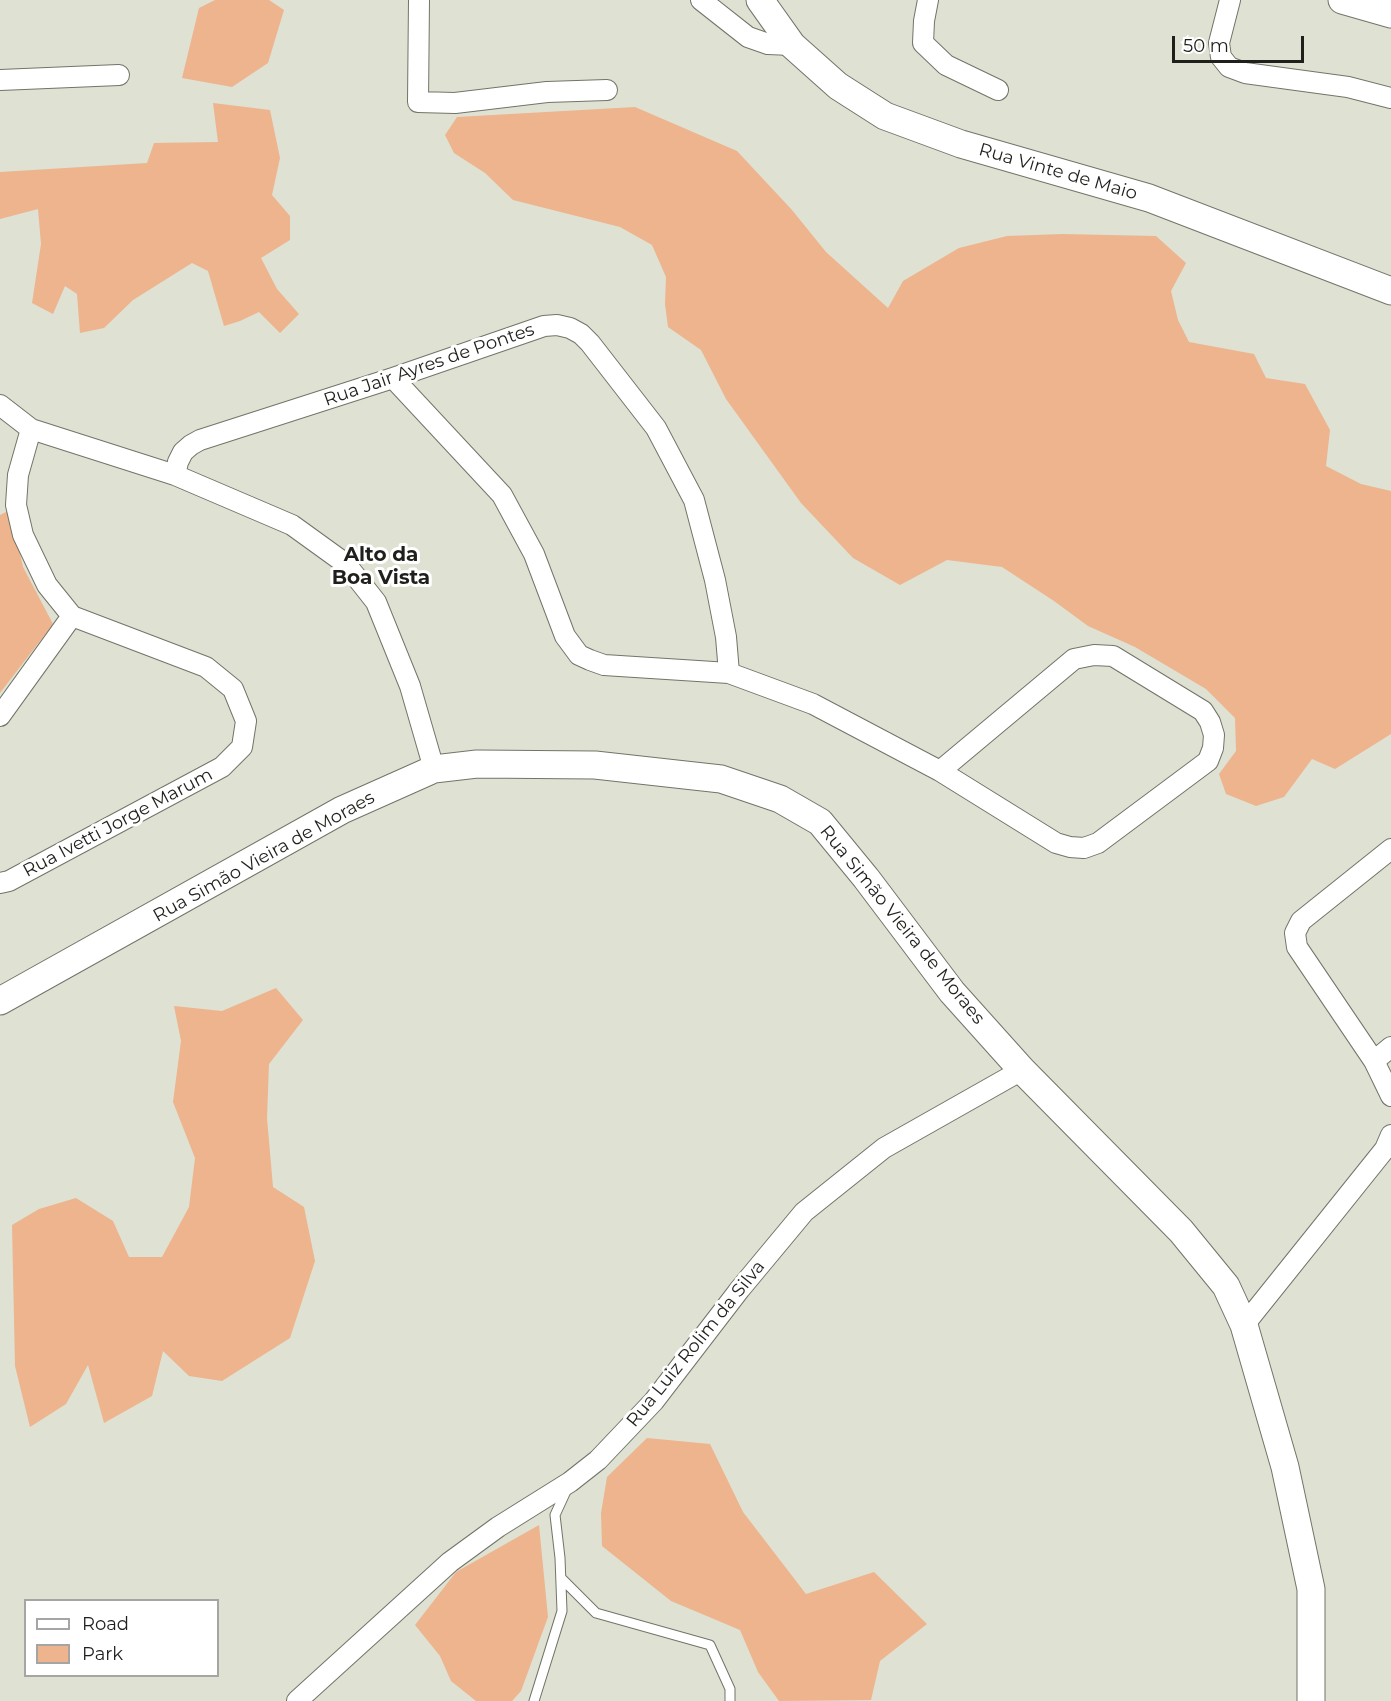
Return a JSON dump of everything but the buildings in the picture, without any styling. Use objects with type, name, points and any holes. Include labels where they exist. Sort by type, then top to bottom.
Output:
[{"type":"street","points":[[419,0],[418,102],[454,103],[547,92],[607,90]]},
{"type":"street","points":[[701,0],[748,37],[768,44],[792,45]]},
{"type":"street","name":"Rua Vinte de Maio","points":[[760,0],[792,45],[838,86],[885,116],[961,144],[1149,198],[1391,291]]},
{"type":"street","points":[[928,0],[923,43],[946,65],[998,90]]},
{"type":"street","points":[[1230,0],[1219,43],[1221,57],[1229,67],[1245,73],[1348,87],[1391,98]]},
{"type":"street","points":[[1342,0],[1391,14]]},
{"type":"street","points":[[0,80],[119,75]]},
{"type":"street","name":"Rua Jair Ayres de Pontes","points":[[176,475],[178,462],[183,452],[200,440],[393,378],[544,326],[557,325],[570,328],[581,334],[656,428],[694,500],[715,580],[726,637],[729,674]]},
{"type":"street","points":[[393,378],[502,495],[534,554],[566,636],[579,655],[604,665],[729,674],[813,704],[940,771],[1056,843],[1070,847],[1084,848],[1098,843],[1208,761],[1213,748],[1214,735],[1203,711],[1113,656],[1094,655],[1074,659],[940,771]]},
{"type":"street","points":[[0,405],[31,429],[176,475],[292,525],[346,564],[376,602],[410,686],[434,769]]},
{"type":"street","points":[[0,716],[72,616],[47,585],[23,535],[16,505],[18,476],[31,429]]},
{"type":"street","name":"Rua Ivetti Jorge Marum","points":[[0,883],[9,882],[222,767],[242,747],[246,721],[233,689],[206,667],[72,616]]},
{"type":"street","name":"Rua Simão Vieira de Moraes","points":[[0,1001],[342,810],[434,769],[477,764],[594,765],[721,779],[780,799],[820,822],[866,878],[952,992],[1022,1070],[1181,1232],[1226,1286],[1244,1325],[1285,1467],[1311,1589],[1311,1701]]},
{"type":"street","points":[[1391,849],[1301,921],[1295,933],[1297,947],[1374,1060],[1391,1096]]},
{"type":"street","points":[[1374,1060],[1391,1047]]},
{"type":"street","name":"Rua Luiz Rolim da Silva","points":[[297,1701],[450,1562],[498,1527],[570,1482],[598,1460],[654,1401],[740,1289],[804,1212],[884,1148],[1022,1070]]},
{"type":"street","points":[[1244,1325],[1385,1149],[1391,1135]]},
{"type":"lane","points":[[534,1701],[562,1611],[555,1515],[570,1482]]},
{"type":"lane","points":[[561,1578],[596,1613],[710,1645],[730,1689],[730,1701]]},
{"type":"green space","points":[[215,0],[269,0],[284,10],[268,63],[232,87],[182,78],[199,8]]},
{"type":"green space","points":[[213,103],[270,110],[280,158],[272,195],[290,216],[290,240],[261,258],[277,289],[299,314],[280,333],[259,312],[224,326],[208,271],[192,263],[133,300],[104,328],[80,333],[77,294],[65,286],[53,314],[32,303],[41,244],[38,209],[0,219],[0,172],[147,163],[154,143],[218,142]]},
{"type":"green space","points":[[635,107],[737,151],[792,210],[826,252],[888,308],[903,281],[959,248],[1007,236],[1062,234],[1156,236],[1186,263],[1171,291],[1178,320],[1189,342],[1254,354],[1266,378],[1305,384],[1330,430],[1326,466],[1361,484],[1391,491],[1391,734],[1335,769],[1312,759],[1284,797],[1256,806],[1226,794],[1219,774],[1236,751],[1235,718],[1206,689],[1135,647],[1088,626],[1002,567],[947,560],[900,585],[853,558],[801,503],[726,399],[701,350],[668,327],[665,304],[666,277],[652,245],[620,227],[513,200],[485,173],[454,153],[445,135],[457,117]]},
{"type":"green space","points":[[10,510],[23,567],[53,624],[0,693],[0,515]]},
{"type":"green space","points":[[276,988],[303,1020],[269,1064],[267,1118],[273,1187],[304,1207],[315,1261],[290,1338],[222,1381],[189,1376],[163,1351],[152,1396],[104,1423],[88,1365],[66,1404],[30,1427],[15,1366],[12,1225],[39,1209],[76,1198],[113,1221],[129,1257],[162,1257],[189,1207],[195,1158],[173,1102],[181,1041],[174,1006],[222,1011]]},
{"type":"green space","points":[[647,1438],[710,1444],[743,1512],[806,1594],[874,1572],[927,1624],[880,1661],[871,1700],[779,1701],[758,1672],[740,1630],[671,1601],[602,1546],[601,1513],[607,1477]]},
{"type":"green space","points":[[539,1525],[548,1617],[521,1691],[512,1701],[476,1701],[451,1681],[440,1656],[415,1625],[456,1572]]},
{"type":"district","name":"Alto da Boa Vista","points":[[381,566]]}]
